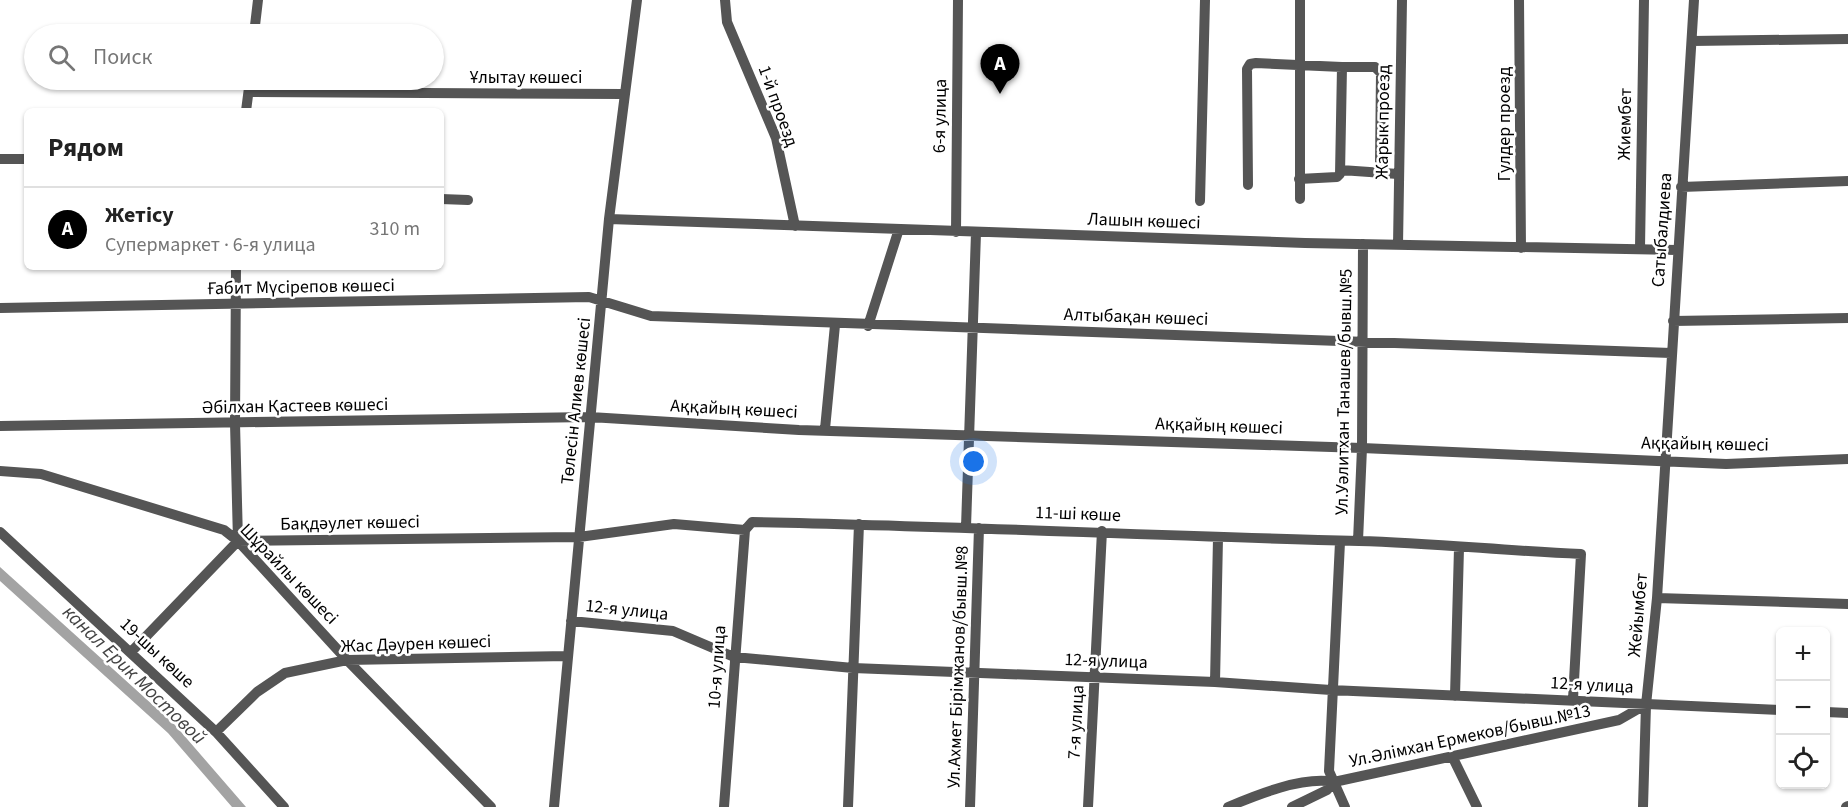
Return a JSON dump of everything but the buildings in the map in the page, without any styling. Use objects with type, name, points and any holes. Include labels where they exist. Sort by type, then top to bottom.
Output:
[{"type":"street","points":[[255,24],[258,0]]},
{"type":"street","name":"Төлесін Алиев көшесі","points":[[555,807],[609,219],[623,94],[637,0]]},
{"type":"street","name":"1-й проезд","points":[[725,0],[727,22],[776,138],[795,226]]},
{"type":"street","name":"6-я улица","points":[[956,232],[958,0]]},
{"type":"street","points":[[1200,201],[1205,0]]},
{"type":"street","points":[[1300,0],[1300,199]]},
{"type":"street","name":"Жарык проезд","points":[[1398,245],[1402,0]]},
{"type":"street","name":"Гулдер проезд","points":[[1519,0],[1521,248]]},
{"type":"street","name":"Жиембет","points":[[1640,248],[1644,0]]},
{"type":"street","name":"Сатыбалдиева","points":[[1666,462],[1677,250],[1694,0]]},
{"type":"street","points":[[1692,41],[1848,39]]},
{"type":"street","points":[[1248,185],[1247,69],[1250,64],[1375,67],[1381,73],[1380,162]]},
{"type":"street","points":[[1299,179],[1337,177],[1341,170],[1342,67]]},
{"type":"street","points":[[246,108],[249,92]]},
{"type":"street","name":"Ұлытау көшесi","points":[[249,92],[623,94]]},
{"type":"street","points":[[0,159],[24,159]]},
{"type":"street","points":[[1341,170],[1398,174]]},
{"type":"street","points":[[1681,187],[1848,181]]},
{"type":"street","points":[[444,199],[468,200]]},
{"type":"street","name":"Лашын көшесі","points":[[609,219],[976,233],[1677,250]]},
{"type":"street","points":[[868,326],[899,229]]},
{"type":"street","name":"Ул.Ахмет Бірімжанов/бывш.№8","points":[[966,527],[976,233]]},
{"type":"street","name":"Ул.Уәлитхан Танашев/бывш.№5","points":[[1358,541],[1362,448],[1363,244]]},
{"type":"street","points":[[132,651],[238,541],[235,423],[236,270]]},
{"type":"street","name":"Ғабит Мүсірепов көшесi","points":[[0,308],[589,297],[602,302]]},
{"type":"street","name":"Алтыбақан көшесі","points":[[602,302],[651,316],[835,325],[1671,353]]},
{"type":"street","points":[[1673,321],[1848,318]]},
{"type":"street","points":[[825,429],[835,325]]},
{"type":"street","name":"Әбілхан Қастеев көшесi","points":[[0,426],[590,417]]},
{"type":"street","name":"Аққайың көшесі","points":[[590,417],[825,429],[1362,448],[1666,462],[1726,464],[1848,459]]},
{"type":"street","name":"Жейымбет","points":[[1643,807],[1646,705],[1657,598],[1666,462]]},
{"type":"street","name":"Шұрайлы көшесі","points":[[0,471],[41,474],[224,530],[238,541],[347,660],[491,807]]},
{"type":"street","name":"11-ші көше","points":[[579,537],[674,525],[745,530],[752,522],[1102,531],[1218,538],[1358,541],[1581,554],[1573,699]]},
{"type":"street","points":[[848,807],[859,524]]},
{"type":"street","name":"Ул.Ахмет Бірімжанов/бывш.№8","points":[[970,807],[979,528]]},
{"type":"street","name":"10-я улица","points":[[724,807],[745,530]]},
{"type":"street","name":"7-я улица","points":[[1088,807],[1102,531]]},
{"type":"street","name":"19-шы көше","points":[[0,532],[132,651],[216,732],[284,807]]},
{"type":"street","name":"Бақдәулет көшесi","points":[[238,541],[579,537]]},
{"type":"street","points":[[1215,682],[1218,538]]},
{"type":"street","name":"Ул.Уәлитхан Танашев/бывш.№5","points":[[1340,542],[1331,690],[1329,771],[1345,807]]},
{"type":"street","points":[[1455,696],[1459,548]]},
{"type":"street","points":[[1657,598],[1848,603]]},
{"type":"street","name":"12-я улица","points":[[571,621],[674,631],[734,657],[853,668],[1215,682],[1331,690],[1776,710]]},
{"type":"street","name":"Жас Дәурен көшесі","points":[[216,732],[257,692],[285,673],[347,660],[568,656]]},
{"type":"street","name":"Ул.Әлімхан Ермеков/бывш.№13","points":[[1228,807],[1251,797],[1319,780],[1334,782],[1618,720],[1646,705]]},
{"type":"street","points":[[1830,712],[1848,713]]},
{"type":"street","points":[[1452,756],[1477,807]]},
{"type":"street","name":"Ул.Әлімхан Ермеков/бывш.№13","points":[[1292,807],[1327,790],[1334,782]]},
{"type":"shaded area","name":"канал Ерик Мостовой","points":[[0,567],[175,725],[246,807],[232,807],[168,733],[0,581]]},
{"type":"place","name":"Жетісу","points":[[1000,94]]}]
